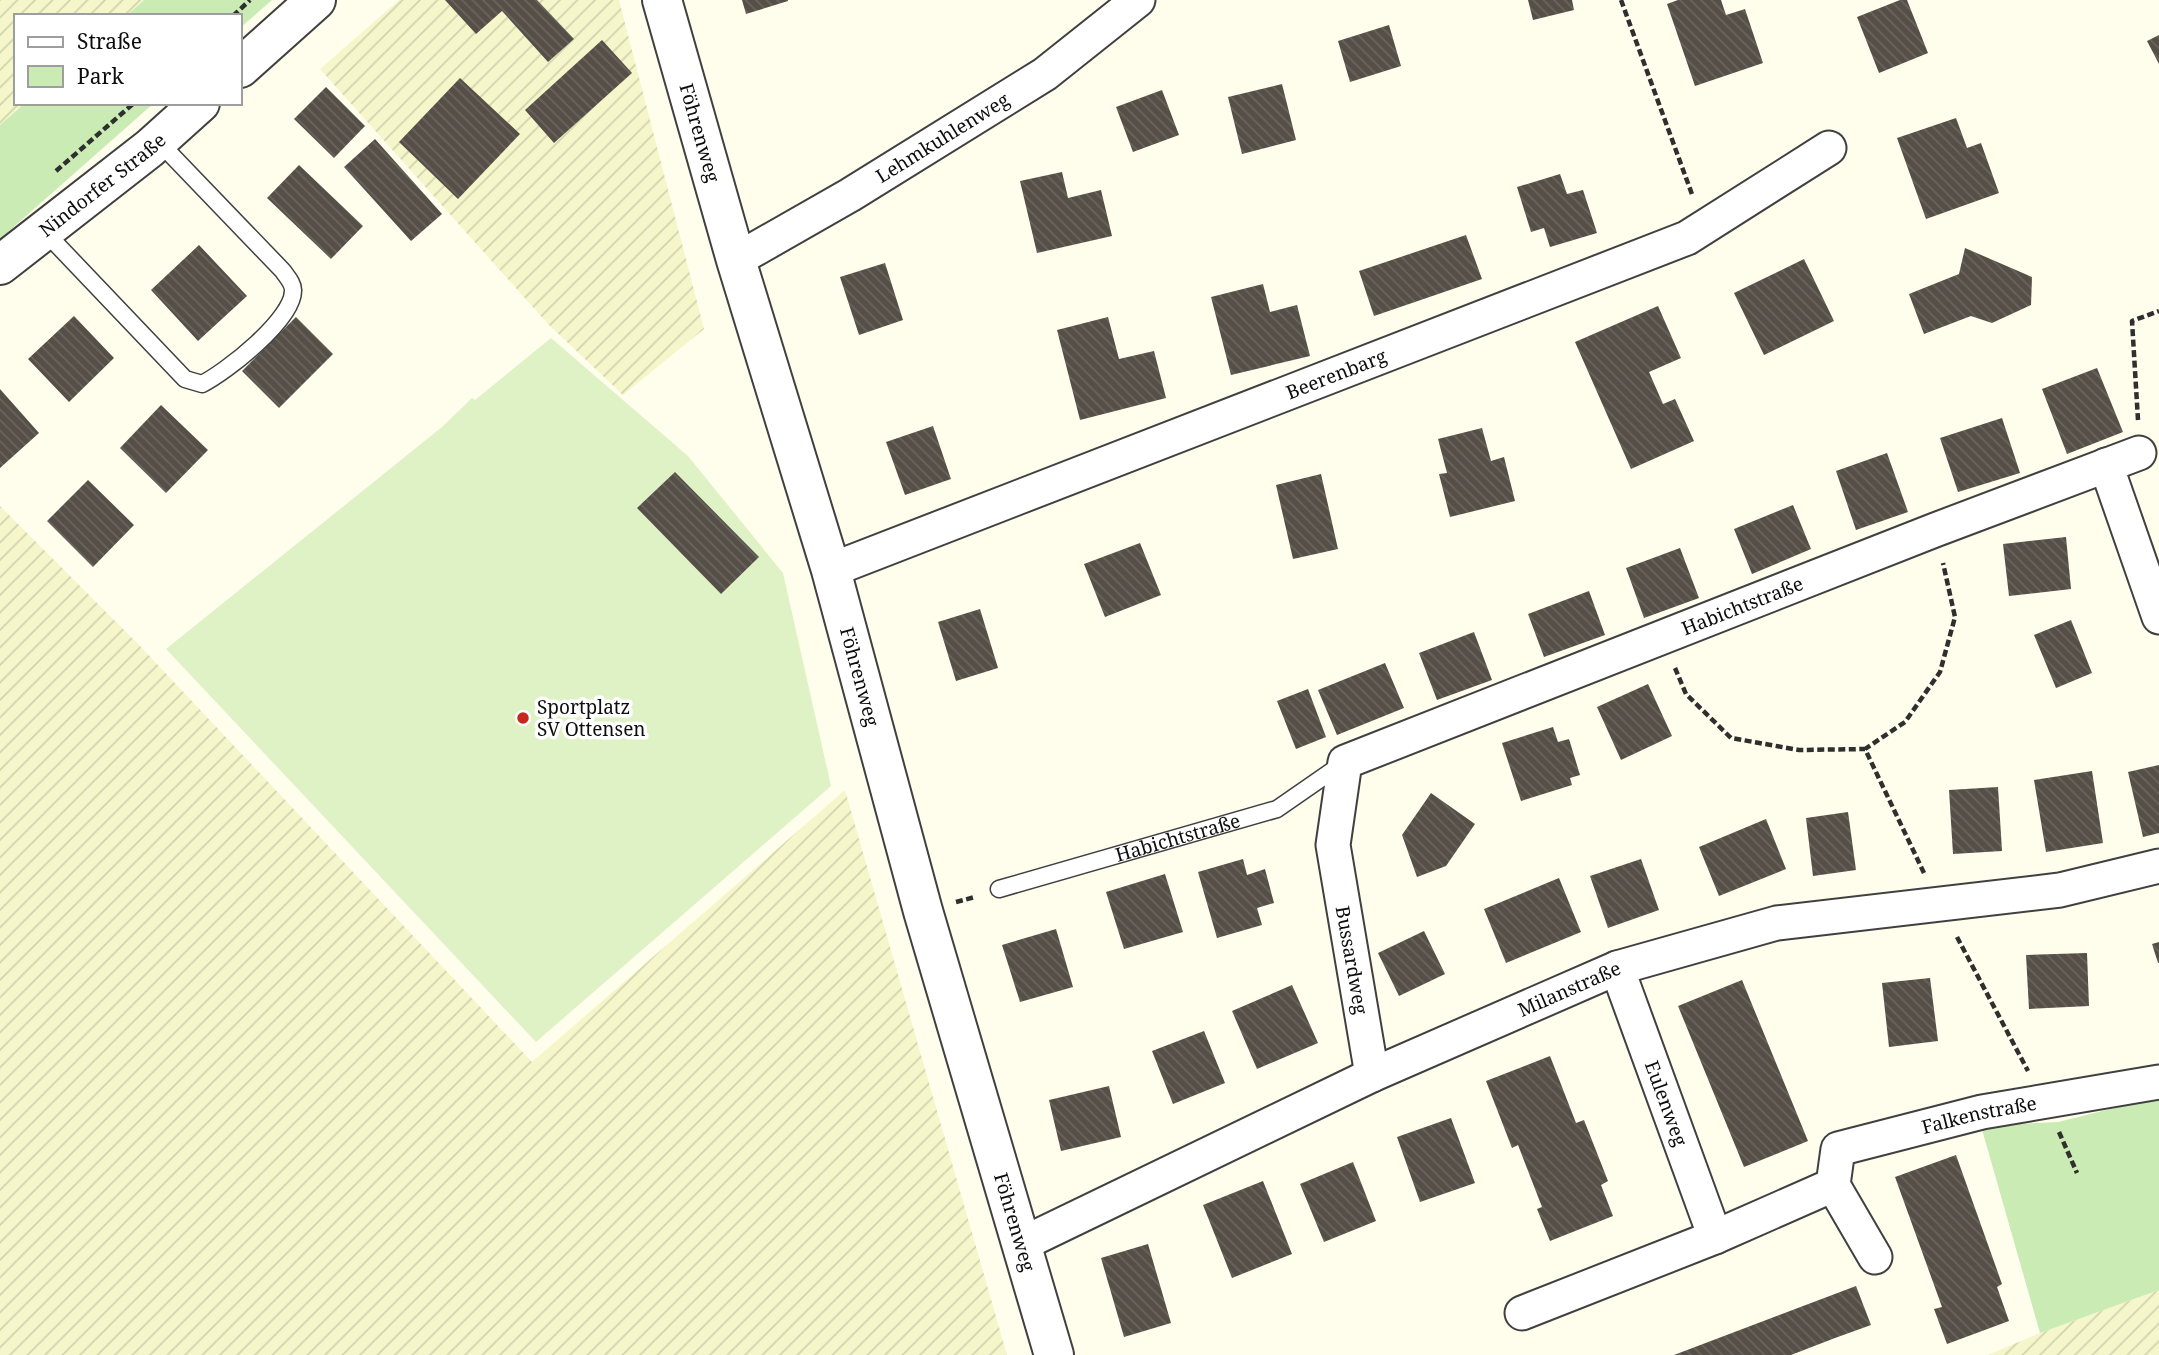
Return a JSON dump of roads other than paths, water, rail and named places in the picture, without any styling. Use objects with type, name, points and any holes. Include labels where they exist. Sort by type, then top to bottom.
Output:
[{"type":"street","points":[[242,66],[316,0]]},
{"type":"street","name":"Föhrenweg","points":[[662,0],[736,260],[831,570],[923,911],[1054,1355]]},
{"type":"street","name":"Lehmkuhlenweg","points":[[736,260],[849,195],[1045,74],[1138,0]]},
{"type":"street","name":"Nindorfer Straße","points":[[0,265],[158,141],[198,105]]},
{"type":"street","name":"Beerenbarg","points":[[831,570],[1687,238],[1829,148]]},
{"type":"street","name":"Habichtstraße","points":[[1345,762],[1662,636],[2140,453]]},
{"type":"street","points":[[2106,465],[2159,617]]},
{"type":"street","name":"Bussardweg","points":[[1345,762],[1333,845],[1372,1074]]},
{"type":"street","name":"Milanstraße","points":[[1022,1244],[1372,1074],[1617,968],[1777,923],[2060,890],[2159,866]]},
{"type":"street","name":"Eulenweg","points":[[1617,968],[1715,1237]]},
{"type":"street","name":"Falkenstraße","points":[[1833,1185],[1838,1149],[1982,1112],[2159,1082]]},
{"type":"street","points":[[1522,1313],[1715,1237],[1833,1185],[1875,1257]]},
{"type":"lane","points":[[44,231],[185,379],[202,384],[222,374],[284,316],[293,293],[292,284],[283,271],[158,141]]},
{"type":"lane","name":"Habichtstraße","points":[[999,889],[1276,809],[1345,762]]},
{"type":"place","name":"Sportplatz SV Ottensen","points":[[523,718]]}]
